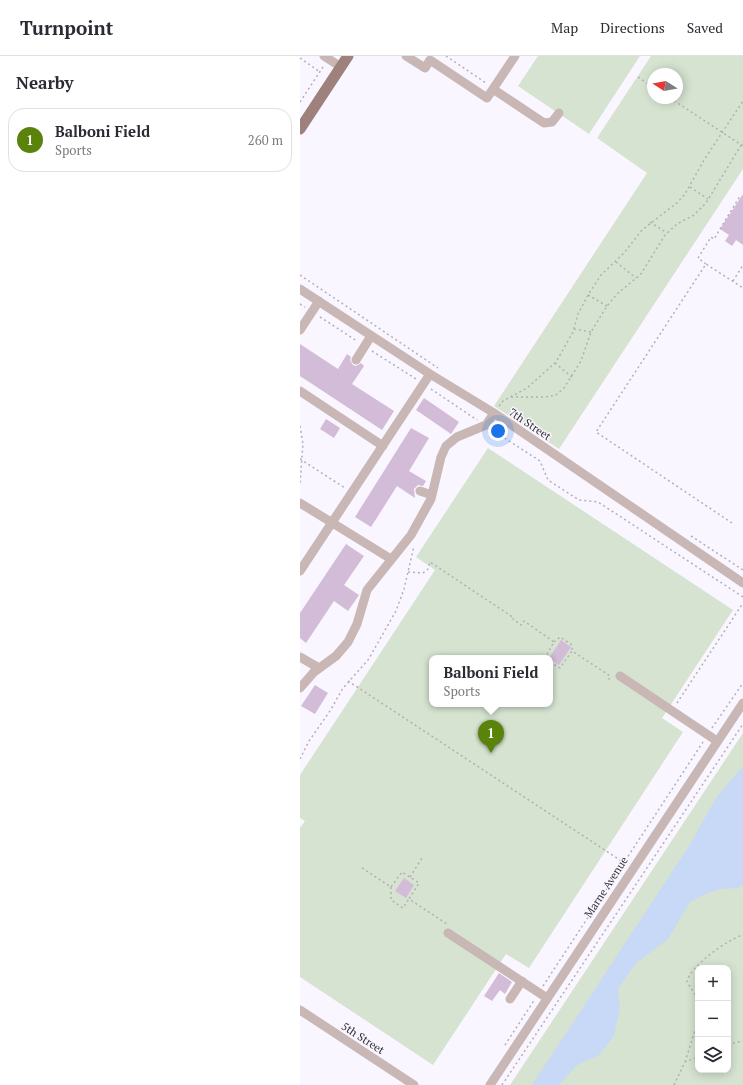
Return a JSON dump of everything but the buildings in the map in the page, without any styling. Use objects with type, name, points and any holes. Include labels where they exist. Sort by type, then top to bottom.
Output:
[{"type":"main road","points":[[300,129],[348,56]]},
{"type":"street","points":[[406,56],[425,68],[431,58],[487,98],[515,56]]},
{"type":"street","points":[[326,58],[341,67]]},
{"type":"street","points":[[494,88],[544,122],[552,122],[559,113]]},
{"type":"street","name":"7th Street","points":[[300,289],[494,414],[743,583]]},
{"type":"street","points":[[300,330],[319,301]]},
{"type":"street","points":[[356,360],[372,336]]},
{"type":"street","points":[[300,571],[430,374]]},
{"type":"street","points":[[300,391],[382,446]]},
{"type":"street","points":[[300,688],[318,668],[336,656],[348,642],[357,624],[357,604],[411,535],[432,495],[441,457],[446,446],[457,437],[486,425],[494,414]]},
{"type":"street","points":[[420,491],[432,495]]},
{"type":"street","points":[[300,503],[391,559]]},
{"type":"street","points":[[300,657],[318,668]]},
{"type":"street","points":[[617,680],[672,711],[717,741]]},
{"type":"street","name":"Marne Avenue","points":[[490,1085],[743,703]]},
{"type":"street","points":[[448,929],[547,998]]},
{"type":"street","points":[[510,999],[522,981]]},
{"type":"street","name":"5th Street","points":[[300,1010],[414,1085]]},
{"type":"path","points":[[446,56],[494,88]]},
{"type":"path","points":[[300,58],[320,72]]},
{"type":"path","points":[[300,102],[320,72],[326,58]]},
{"type":"path","points":[[638,77],[647,83]]},
{"type":"path","points":[[494,414],[503,401],[528,388],[554,363],[574,329],[578,314],[588,295],[601,276],[616,262],[650,222],[678,202],[690,187],[704,160],[743,101]]},
{"type":"path","points":[[679,104],[742,145]]},
{"type":"path","points":[[509,397],[546,397],[556,395],[564,388],[581,362],[591,332],[607,306],[617,294],[641,274],[667,233],[700,210],[709,199],[743,142]]},
{"type":"path","points":[[690,187],[709,199]]},
{"type":"path","points":[[740,196],[714,239],[711,237],[698,258],[743,288]]},
{"type":"path","points":[[650,222],[667,233]]},
{"type":"path","points":[[616,262],[636,278]]},
{"type":"path","points":[[706,264],[596,432],[732,523]]},
{"type":"path","points":[[733,281],[743,265]]},
{"type":"path","points":[[588,295],[607,306]]},
{"type":"path","points":[[300,304],[540,461],[548,480],[579,500],[598,502],[743,597]]},
{"type":"path","points":[[574,329],[591,332]]},
{"type":"path","points":[[554,363],[572,377]]},
{"type":"path","points":[[300,426],[303,444],[303,461],[300,484]]},
{"type":"path","points":[[300,459],[352,493]]},
{"type":"path","points":[[300,759],[309,741],[330,711],[348,681],[368,660],[396,611],[408,572],[415,541]]},
{"type":"path","points":[[408,572],[423,573],[428,569],[430,562],[514,618],[513,619],[521,625],[524,621],[554,642]]},
{"type":"path","points":[[672,711],[743,603]]},
{"type":"path","points":[[546,655],[554,642],[560,637],[572,645],[572,651],[560,668],[553,663]]},
{"type":"path","points":[[572,651],[610,676],[609,679],[617,680]]},
{"type":"path","points":[[348,681],[623,862]]},
{"type":"path","points":[[505,1045],[623,862],[743,683]]},
{"type":"path","points":[[502,1085],[743,724]]},
{"type":"path","points":[[410,877],[422,858]]},
{"type":"path","points":[[362,868],[391,888]]},
{"type":"path","points":[[402,872],[410,877],[419,883],[403,908],[391,900],[391,888],[402,872]]},
{"type":"path","points":[[409,899],[448,929]]},
{"type":"path","points":[[698,965],[725,943],[743,935]]},
{"type":"path","points":[[695,967],[688,976],[687,982],[695,994]]},
{"type":"path","points":[[674,1085],[685,1062],[695,1030]]},
{"type":"path","points":[[731,1043],[743,1040]]},
{"type":"path","points":[[685,1062],[695,1057]]},
{"type":"green space","points":[[538,56],[640,56],[589,134],[518,86]]},
{"type":"green space","points":[[651,56],[743,56],[743,169],[559,449],[494,406],[647,173],[597,138]]},
{"type":"green space","points":[[488,448],[733,610],[662,718],[683,732],[529,968],[506,954],[433,1065],[300,977],[300,828],[305,821],[300,818],[300,775],[435,570],[416,557]]},
{"type":"green space","points":[[743,733],[743,1085],[510,1085]]},
{"type":"water","points":[[743,766],[743,884],[738,888],[721,889],[708,893],[690,902],[668,939],[636,963],[618,989],[620,1008],[614,1036],[598,1056],[577,1065],[559,1085],[532,1085],[689,846],[716,798]]},
{"type":"place","name":"Balboni Field","points":[[491,753]]}]
